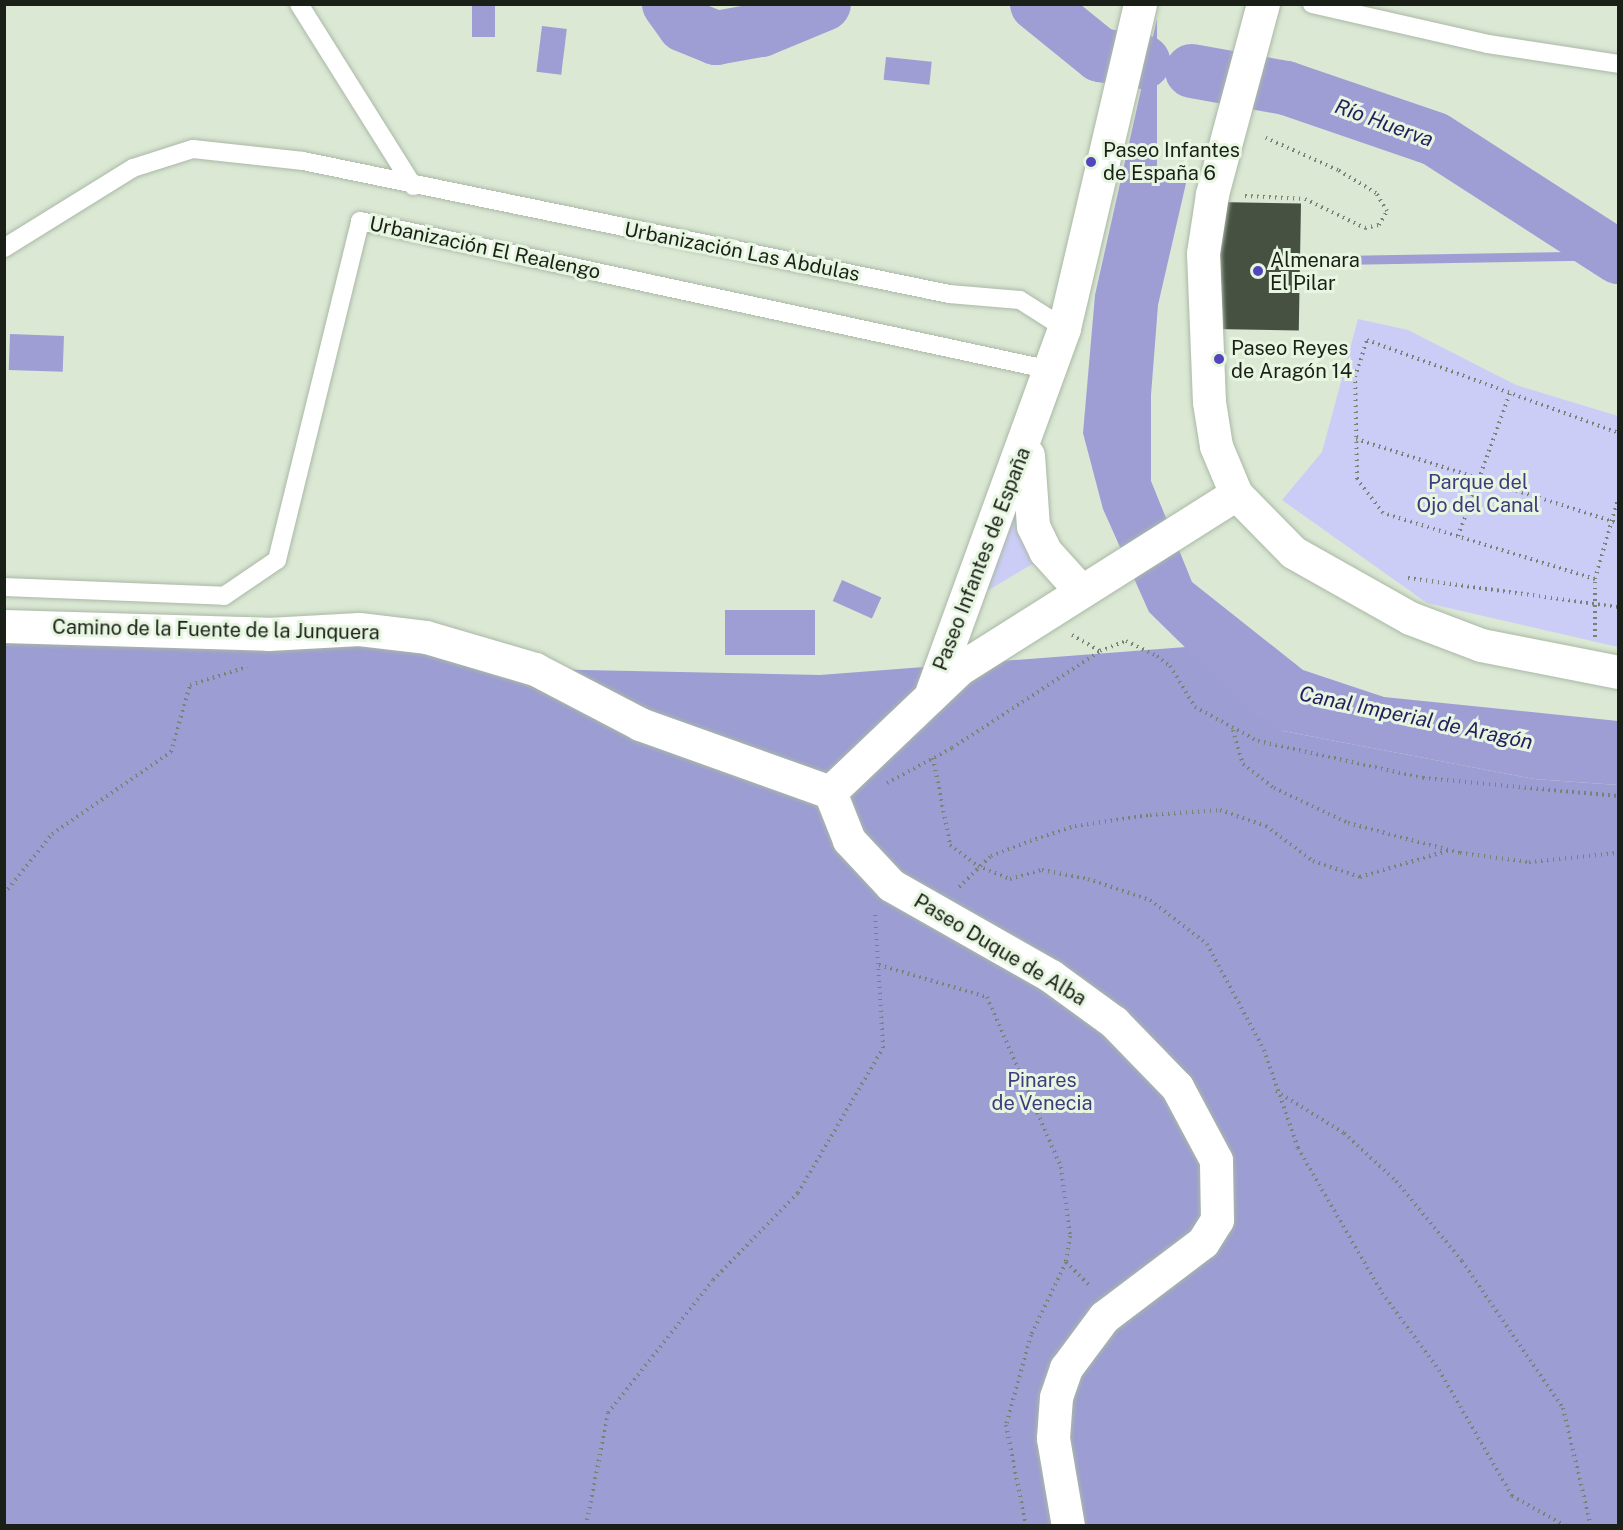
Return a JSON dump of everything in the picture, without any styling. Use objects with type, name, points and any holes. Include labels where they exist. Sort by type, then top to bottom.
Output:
[{"type":"street","name":"Paseo Infantes de España","points":[[932,691],[1052,370],[1064,328],[1140,4]]},
{"type":"street","points":[[1262,8],[1227,190],[1203,253],[1203,350],[1216,446],[1236,494],[1293,552],[1410,618],[1480,645],[1618,672]]},
{"type":"street","name":"Paseo Infantes de España","points":[[1032,426],[1027,477],[1033,526],[1045,550],[1081,591]]},
{"type":"street","name":"Paseo Infantes de España","points":[[830,792],[932,691],[1048,612],[1236,494]]},
{"type":"street","name":"Camino de la Fuente de la Junquera","points":[[4,626],[268,634],[359,629],[426,637],[535,669],[640,724],[830,792]]},
{"type":"street","name":"Paseo Duque de Alba","points":[[830,792],[849,840],[891,885],[961,928],[1051,976],[1114,1022],[1176,1088],[1216,1160],[1217,1220],[1203,1242],[1104,1317],[1066,1368],[1056,1397],[1053,1438],[1068,1526]]},
{"type":"lane","points":[[299,4],[414,186]]},
{"type":"lane","points":[[1312,4],[1488,45],[1618,64]]},
{"type":"lane","name":"Urbanización Las Abdulas","points":[[4,248],[133,168],[193,150],[303,161],[414,186],[949,294],[1020,300],[1064,328]]},
{"type":"lane","name":"Urbanización El Realengo","points":[[4,587],[224,596],[277,560],[360,221],[1052,370]]},
{"type":"path","points":[[1227,190],[1305,199],[1365,228],[1380,225],[1387,212],[1386,203],[1367,188],[1266,138]]},
{"type":"path","points":[[1595,579],[1383,513],[1357,479],[1355,377],[1367,340],[1618,433]]},
{"type":"path","points":[[1458,536],[1510,393]]},
{"type":"path","points":[[1356,439],[1618,523]]},
{"type":"path","points":[[1597,604],[1595,579],[1618,500]]},
{"type":"path","points":[[1395,576],[1618,607]]},
{"type":"path","points":[[1048,612],[1060,629],[1100,651]]},
{"type":"path","points":[[1566,1526],[1512,1496],[1439,1370],[1382,1293],[1298,1148],[1276,1091],[1264,1050],[1207,944],[1186,925],[1150,900],[1088,879],[1042,870],[1010,879],[978,866],[950,845],[933,758],[1100,651],[1126,641],[1170,666],[1196,707],[1233,730],[1423,778],[1618,796]]},
{"type":"path","points":[[4,894],[52,834],[171,752],[190,685],[254,665]]},
{"type":"path","points":[[1233,730],[1243,764],[1274,788],[1348,823],[1450,850],[1529,862],[1618,853]]},
{"type":"path","points":[[961,928],[954,897],[978,866],[1075,826],[1220,810],[1266,826],[1313,861],[1360,877],[1450,850]]},
{"type":"path","points":[[586,1526],[608,1413],[713,1280],[798,1193],[883,1048],[875,904],[891,885]]},
{"type":"path","points":[[879,965],[987,996],[1061,1167],[1070,1236],[1066,1262],[1031,1335],[1006,1425],[1026,1526]]},
{"type":"path","points":[[1276,1091],[1344,1133],[1396,1181],[1462,1261],[1563,1407],[1591,1526]]},
{"type":"green space","name":"Parque del Ojo del Canal","points":[[1358,319],[1408,330],[1516,385],[1618,416],[1618,647],[1427,603],[1282,500],[1322,452]]},
{"type":"green space","points":[[1014,503],[1034,563],[972,600]]},
{"type":"green space","name":"Pinares de Venecia","points":[[5,626],[359,629],[535,669],[820,675],[1186,647],[1283,731],[1534,779],[1618,785],[1618,1525],[5,1526]]},
{"type":"water","points":[[472,5],[495,5],[495,37],[472,37]]},
{"type":"water","name":"Canal Imperial de Aragón","points":[[1160,5],[1227,5],[1158,305],[1151,395],[1151,481],[1192,582],[1303,670],[1384,697],[1618,721],[1618,785],[1534,779],[1283,731],[1251,712],[1149,612],[1103,509],[1083,433],[1095,295]]},
{"type":"water","points":[[542,26],[567,29],[561,75],[536,72]]},
{"type":"water","points":[[886,57],[932,62],[929,85],[884,80]]},
{"type":"water","points":[[10,334],[64,336],[63,372],[9,370]]},
{"type":"water","points":[[842,580],[881,597],[872,619],[833,601]]},
{"type":"water","points":[[725,610],[815,610],[815,655],[725,655]]},
{"type":"pier","points":[[1157,4],[1230,4],[1230,168],[1157,168]]},
{"type":"building","name":"Almenara El Pilar","points":[[1216,202],[1301,203],[1299,330],[1214,329]]},
{"type":"waterway","name":"Río Huerva","points":[[669,4],[684,25],[716,38],[761,30],[824,4]]},
{"type":"waterway","name":"Río Huerva","points":[[1037,4],[1100,55],[1143,62]]},
{"type":"waterway","name":"Río Huerva","points":[[1192,71],[1286,88],[1435,139],[1618,257]]},
{"type":"waterway","points":[[1338,260],[1614,255]]},
{"type":"place","name":"Paseo Infantes de España 6","points":[[1091,162]]},
{"type":"place","name":"Almenara El Pilar","points":[[1258,271]]},
{"type":"place","name":"Paseo Reyes de Aragón 14","points":[[1219,359]]}]
